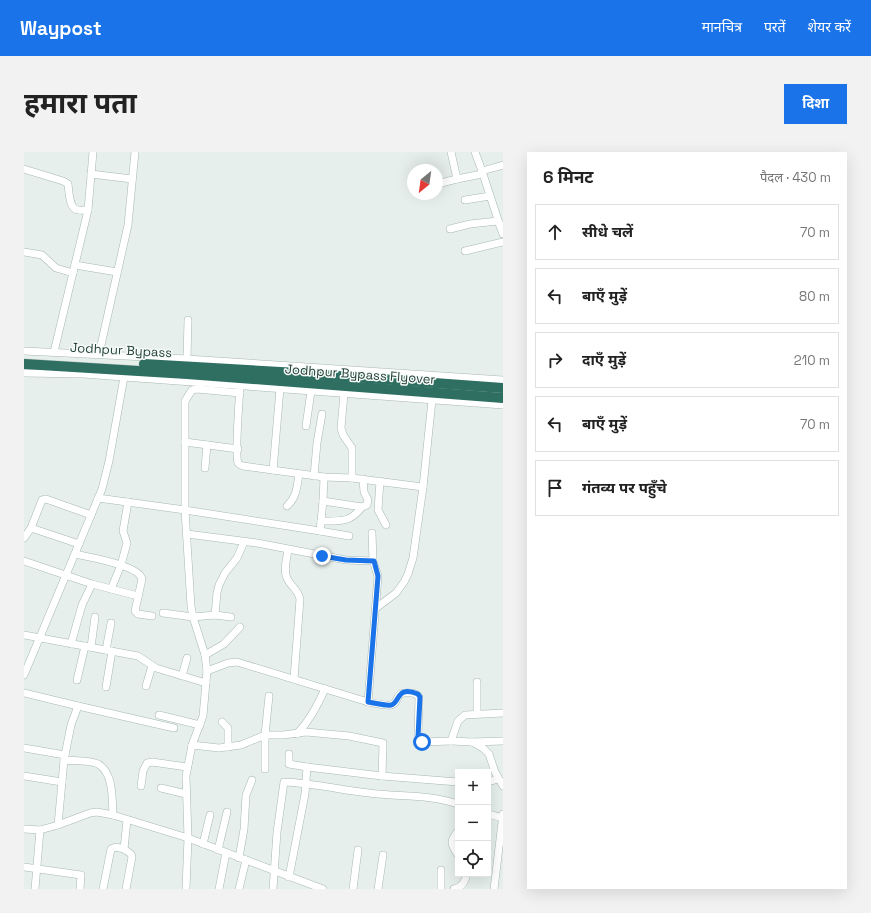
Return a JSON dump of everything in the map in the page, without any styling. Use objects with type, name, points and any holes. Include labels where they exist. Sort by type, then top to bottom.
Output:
[{"type":"highway","name":"Jodhpur Bypass","points":[[24,358],[216,373]]},
{"type":"highway","points":[[228,361],[216,373],[229,385]]},
{"type":"highway","name":"Jodhpur Bypass","points":[[24,364],[216,373]]},
{"type":"highway","name":"Jodhpur Bypass Flyover","points":[[216,373],[242,382],[503,398]]},
{"type":"highway","name":"Jodhpur Bypass Flyover","points":[[242,382],[503,388]]},
{"type":"street","points":[[54,352],[88,210],[93,152]]},
{"type":"street","points":[[99,354],[128,225],[134,152]]},
{"type":"street","points":[[451,152],[457,179]]},
{"type":"street","points":[[476,152],[503,234]]},
{"type":"street","points":[[443,182],[503,166]]},
{"type":"street","points":[[24,169],[63,181],[68,184],[71,202],[74,208],[76,210],[88,210]]},
{"type":"street","points":[[91,174],[132,179]]},
{"type":"street","points":[[465,200],[490,196]]},
{"type":"street","points":[[450,229],[463,226],[500,224]]},
{"type":"street","points":[[466,251],[503,242]]},
{"type":"street","points":[[24,252],[42,255],[56,268],[72,273]]},
{"type":"street","points":[[75,264],[117,272]]},
{"type":"street","points":[[187,359],[188,320]]},
{"type":"street","points":[[24,351],[228,361],[503,380]]},
{"type":"street","points":[[24,373],[83,374],[229,385],[242,382]]},
{"type":"street","points":[[24,675],[104,481],[124,377]]},
{"type":"street","points":[[242,382],[238,449],[238,462],[240,465],[314,476],[363,479],[423,487]]},
{"type":"street","points":[[186,889],[188,838],[186,776],[192,745],[203,716],[207,671],[205,655],[191,606],[185,510],[185,401],[192,390],[242,382],[280,389],[503,405]]},
{"type":"street","points":[[273,470],[280,389]]},
{"type":"street","points":[[306,426],[311,391]]},
{"type":"street","points":[[344,394],[341,428],[343,435],[352,448],[352,478]]},
{"type":"street","points":[[376,608],[396,593],[408,574],[413,558],[423,487],[432,400]]},
{"type":"street","points":[[314,476],[317,443],[322,414]]},
{"type":"street","points":[[185,442],[238,449]]},
{"type":"street","points":[[204,468],[207,445]]},
{"type":"street","points":[[287,506],[296,495],[299,474]]},
{"type":"street","points":[[320,531],[324,477]]},
{"type":"street","points":[[321,521],[349,519],[356,515],[362,507],[368,503],[364,492],[363,479]]},
{"type":"street","points":[[380,482],[378,510],[386,525]]},
{"type":"street","points":[[98,498],[185,510],[348,536]]},
{"type":"street","points":[[24,538],[31,528],[42,500],[46,499],[91,515]]},
{"type":"street","points":[[323,501],[362,507]]},
{"type":"street","points":[[111,589],[121,565],[128,541],[123,531],[128,502]]},
{"type":"street","points":[[31,528],[79,544]]},
{"type":"street","points":[[368,702],[378,576],[374,561],[372,533]]},
{"type":"street","points":[[187,534],[244,542],[346,560],[374,561]]},
{"type":"street","points":[[215,615],[219,585],[225,573],[238,558],[244,542]]},
{"type":"street","points":[[288,550],[285,574],[298,593],[300,599],[294,679]]},
{"type":"street","points":[[75,554],[121,565],[141,576],[134,611],[138,614],[152,616]]},
{"type":"street","points":[[24,561],[92,584],[138,596]]},
{"type":"street","points":[[71,644],[82,605],[92,584]]},
{"type":"street","points":[[162,613],[193,617],[215,615],[231,617]]},
{"type":"street","points":[[78,680],[95,618]]},
{"type":"street","points":[[106,687],[111,623]]},
{"type":"street","points":[[205,655],[224,644],[240,627]]},
{"type":"street","points":[[24,635],[138,656],[156,668],[206,683]]},
{"type":"street","points":[[182,676],[187,658]]},
{"type":"street","points":[[207,671],[228,663],[237,662],[368,702],[392,705],[403,692],[416,693],[420,697],[419,739],[422,742],[503,741]]},
{"type":"street","points":[[146,686],[152,666]]},
{"type":"street","points":[[476,682],[477,714]]},
{"type":"street","points":[[297,734],[313,714],[325,689]]},
{"type":"street","points":[[24,693],[174,728]]},
{"type":"street","points":[[265,769],[265,735],[269,696]]},
{"type":"street","points":[[58,825],[64,758],[78,706]]},
{"type":"street","points":[[451,742],[458,721],[466,715],[503,713]]},
{"type":"street","points":[[159,715],[200,725]]},
{"type":"street","points":[[222,722],[228,728],[228,747]]},
{"type":"street","points":[[192,745],[219,748],[228,747],[241,745],[265,735],[297,734],[306,732],[349,736],[384,743],[382,776]]},
{"type":"street","points":[[472,742],[483,748],[489,754],[490,769]]},
{"type":"street","points":[[24,748],[64,758],[98,764],[103,768],[110,782],[113,815]]},
{"type":"street","points":[[289,754],[289,764],[382,776],[455,782]]},
{"type":"street","points":[[141,786],[143,772],[147,763],[152,762],[188,767]]},
{"type":"street","points":[[289,876],[305,794],[307,767]]},
{"type":"street","points":[[24,776],[62,782]]},
{"type":"street","points":[[239,889],[243,859],[246,795],[252,780]]},
{"type":"street","points":[[273,889],[277,832],[284,782],[306,783],[370,793],[437,799],[455,803]]},
{"type":"street","points":[[491,782],[503,786]]},
{"type":"street","points":[[160,788],[186,794]]},
{"type":"street","points":[[24,829],[40,830],[90,813],[97,812],[113,815],[188,838],[289,876],[304,886],[323,889]]},
{"type":"street","points":[[218,850],[227,812]]},
{"type":"street","points":[[203,844],[210,815]]},
{"type":"street","points":[[491,815],[503,817],[494,889]]},
{"type":"street","points":[[124,849],[128,820]]},
{"type":"street","points":[[35,889],[40,830]]},
{"type":"street","points":[[455,835],[451,841],[455,850]]},
{"type":"street","points":[[103,889],[111,849],[116,847],[124,849],[132,857],[126,889]]},
{"type":"street","points":[[353,889],[358,850]]},
{"type":"street","points":[[219,889],[226,853]]},
{"type":"street","points":[[378,889],[382,855]]},
{"type":"street","points":[[24,867],[81,875],[80,889]]},
{"type":"street","points":[[441,870],[442,889]]},
{"type":"street","points":[[454,889],[461,886],[466,877]]},
{"type":"route","points":[[322,556],[346,560],[374,561],[378,576],[368,702],[392,705],[403,692],[418,694],[420,697],[418,737],[422,742]]}]
